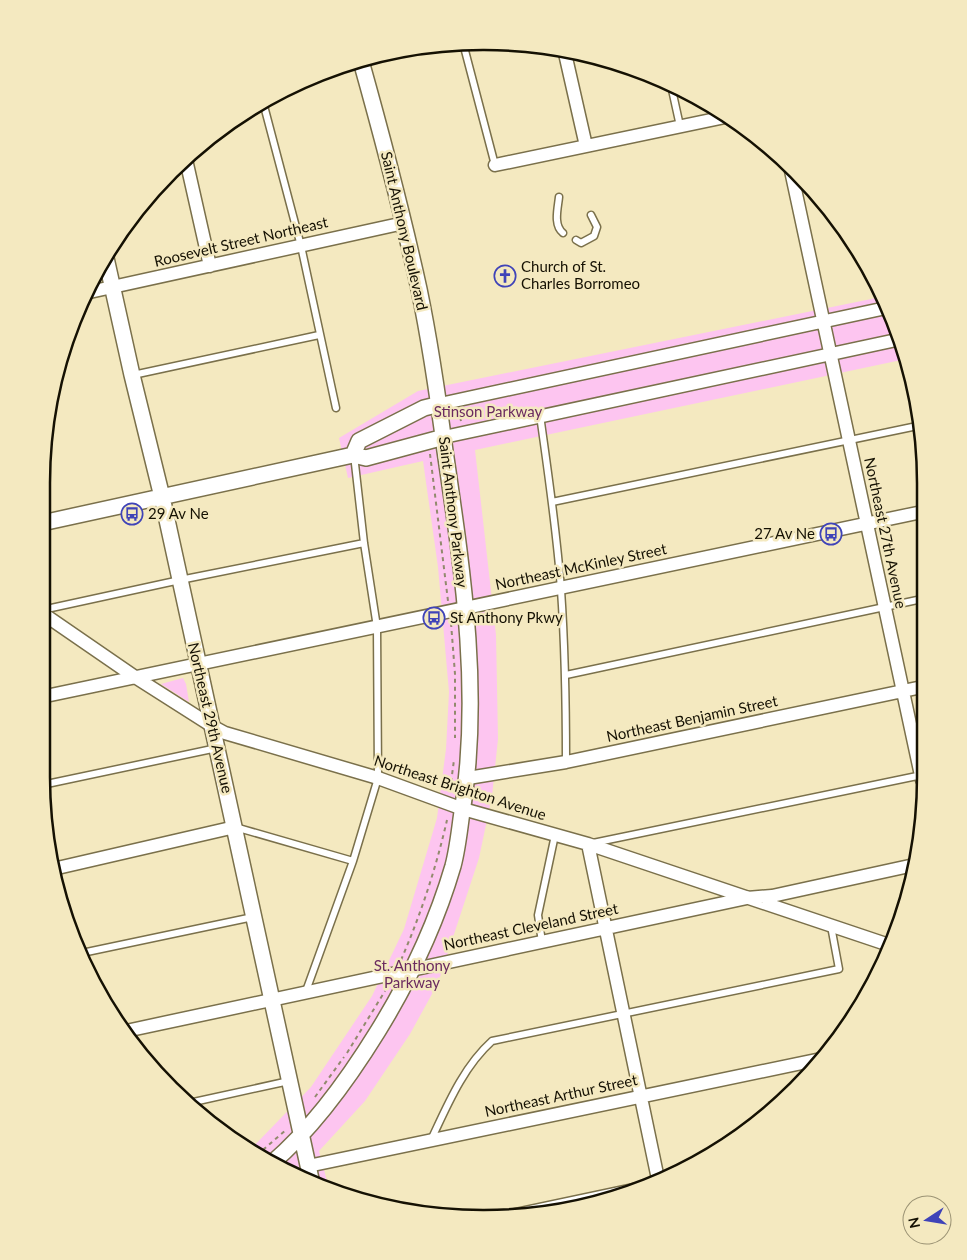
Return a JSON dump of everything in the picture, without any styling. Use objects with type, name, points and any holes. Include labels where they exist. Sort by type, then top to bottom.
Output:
[{"type":"street","points":[[566,58],[586,146]]},
{"type":"street","name":"Saint Anthony Boulevard","points":[[363,67],[404,222],[440,404]]},
{"type":"street","points":[[495,165],[717,119]]},
{"type":"street","points":[[188,167],[210,266]]},
{"type":"street","name":"Northeast 27th Avenue","points":[[793,180],[917,756]]},
{"type":"street","name":"Roosevelt Street Northeast","points":[[95,291],[404,222]]},
{"type":"street","name":"Northeast 29th Avenue","points":[[108,267],[162,497],[309,1173]]},
{"type":"street","points":[[354,455],[359,441],[424,408],[880,309]]},
{"type":"street","points":[[50,521],[354,455],[366,458],[444,437],[540,415],[893,341]]},
{"type":"street","name":"Saint Anthony Parkway","points":[[278,1158],[301,1135],[362,1057],[413,969],[436,916],[454,862],[468,778],[472,701],[466,608],[440,404]]},
{"type":"street","name":"Northeast McKinley Street","points":[[50,695],[917,513]]},
{"type":"street","name":"Northeast Brighton Avenue","points":[[50,618],[135,677],[212,726],[225,732],[378,778],[463,809],[588,844],[883,943]]},
{"type":"street","name":"Northeast Benjamin Street","points":[[468,778],[566,762],[917,688]]},
{"type":"street","points":[[59,867],[235,827]]},
{"type":"street","points":[[588,844],[657,1173]]},
{"type":"street","name":"Northeast Cleveland Street","points":[[132,1030],[306,991],[747,898],[772,896],[908,865]]},
{"type":"street","name":"Northeast Arthur Street","points":[[309,1173],[431,1140],[810,1061]]},
{"type":"lane","points":[[465,51],[495,165]]},
{"type":"lane","points":[[673,94],[680,126]]},
{"type":"lane","points":[[265,109],[300,246],[336,408]]},
{"type":"lane","points":[[559,197],[557,224],[559,230],[563,233]]},
{"type":"lane","points":[[576,240],[581,243],[594,236],[597,227],[591,215]]},
{"type":"lane","points":[[132,375],[319,335]]},
{"type":"lane","points":[[540,415],[561,588],[566,675],[566,762]]},
{"type":"lane","points":[[552,502],[913,426]]},
{"type":"lane","points":[[306,991],[353,861],[378,778],[377,627],[364,543],[354,455]]},
{"type":"lane","points":[[50,610],[180,580],[364,543]]},
{"type":"lane","points":[[566,675],[917,600]]},
{"type":"lane","points":[[50,783],[217,748]]},
{"type":"lane","points":[[588,844],[917,778]]},
{"type":"lane","points":[[235,827],[353,861]]},
{"type":"lane","points":[[542,942],[538,915],[555,835]]},
{"type":"lane","points":[[88,952],[254,917]]},
{"type":"lane","points":[[431,1140],[453,1094],[473,1061],[478,1053],[492,1041],[839,969],[830,926]]},
{"type":"lane","points":[[197,1101],[289,1081]]},
{"type":"lane","points":[[551,1204],[597,1195]]},
{"type":"path","points":[[458,406],[462,428]]},
{"type":"path","points":[[430,454],[448,598]]},
{"type":"path","points":[[451,625],[455,674],[455,741]]},
{"type":"path","points":[[450,793],[454,758]]},
{"type":"path","points":[[401,959],[419,917],[439,854],[447,818]]},
{"type":"path","points":[[313,1100],[346,1055],[385,991]]},
{"type":"path","points":[[263,1149],[286,1130]]},
{"type":"green space","points":[[875,298],[899,361],[475,450],[496,635],[498,739],[492,796],[479,858],[438,983],[410,1034],[365,1101],[319,1151],[327,1180],[292,1165],[255,1145],[311,1087],[372,996],[404,929],[437,818],[446,749],[449,692],[438,567],[423,461],[348,478],[339,438],[418,391]]},
{"type":"green space","points":[[183,678],[186,684],[189,702],[161,684]]},
{"type":"place","name":"Church of St. Charles Borromeo","points":[[505,276]]},
{"type":"place","name":"29 Av Ne","points":[[132,514]]},
{"type":"place","name":"27 Av Ne","points":[[831,534]]},
{"type":"place","name":"St Anthony Pkwy","points":[[434,618]]},
{"type":"park label","name":"Stinson Parkway","points":[[488,412]]},
{"type":"park label","name":"St. Anthony Parkway","points":[[412,974]]}]
